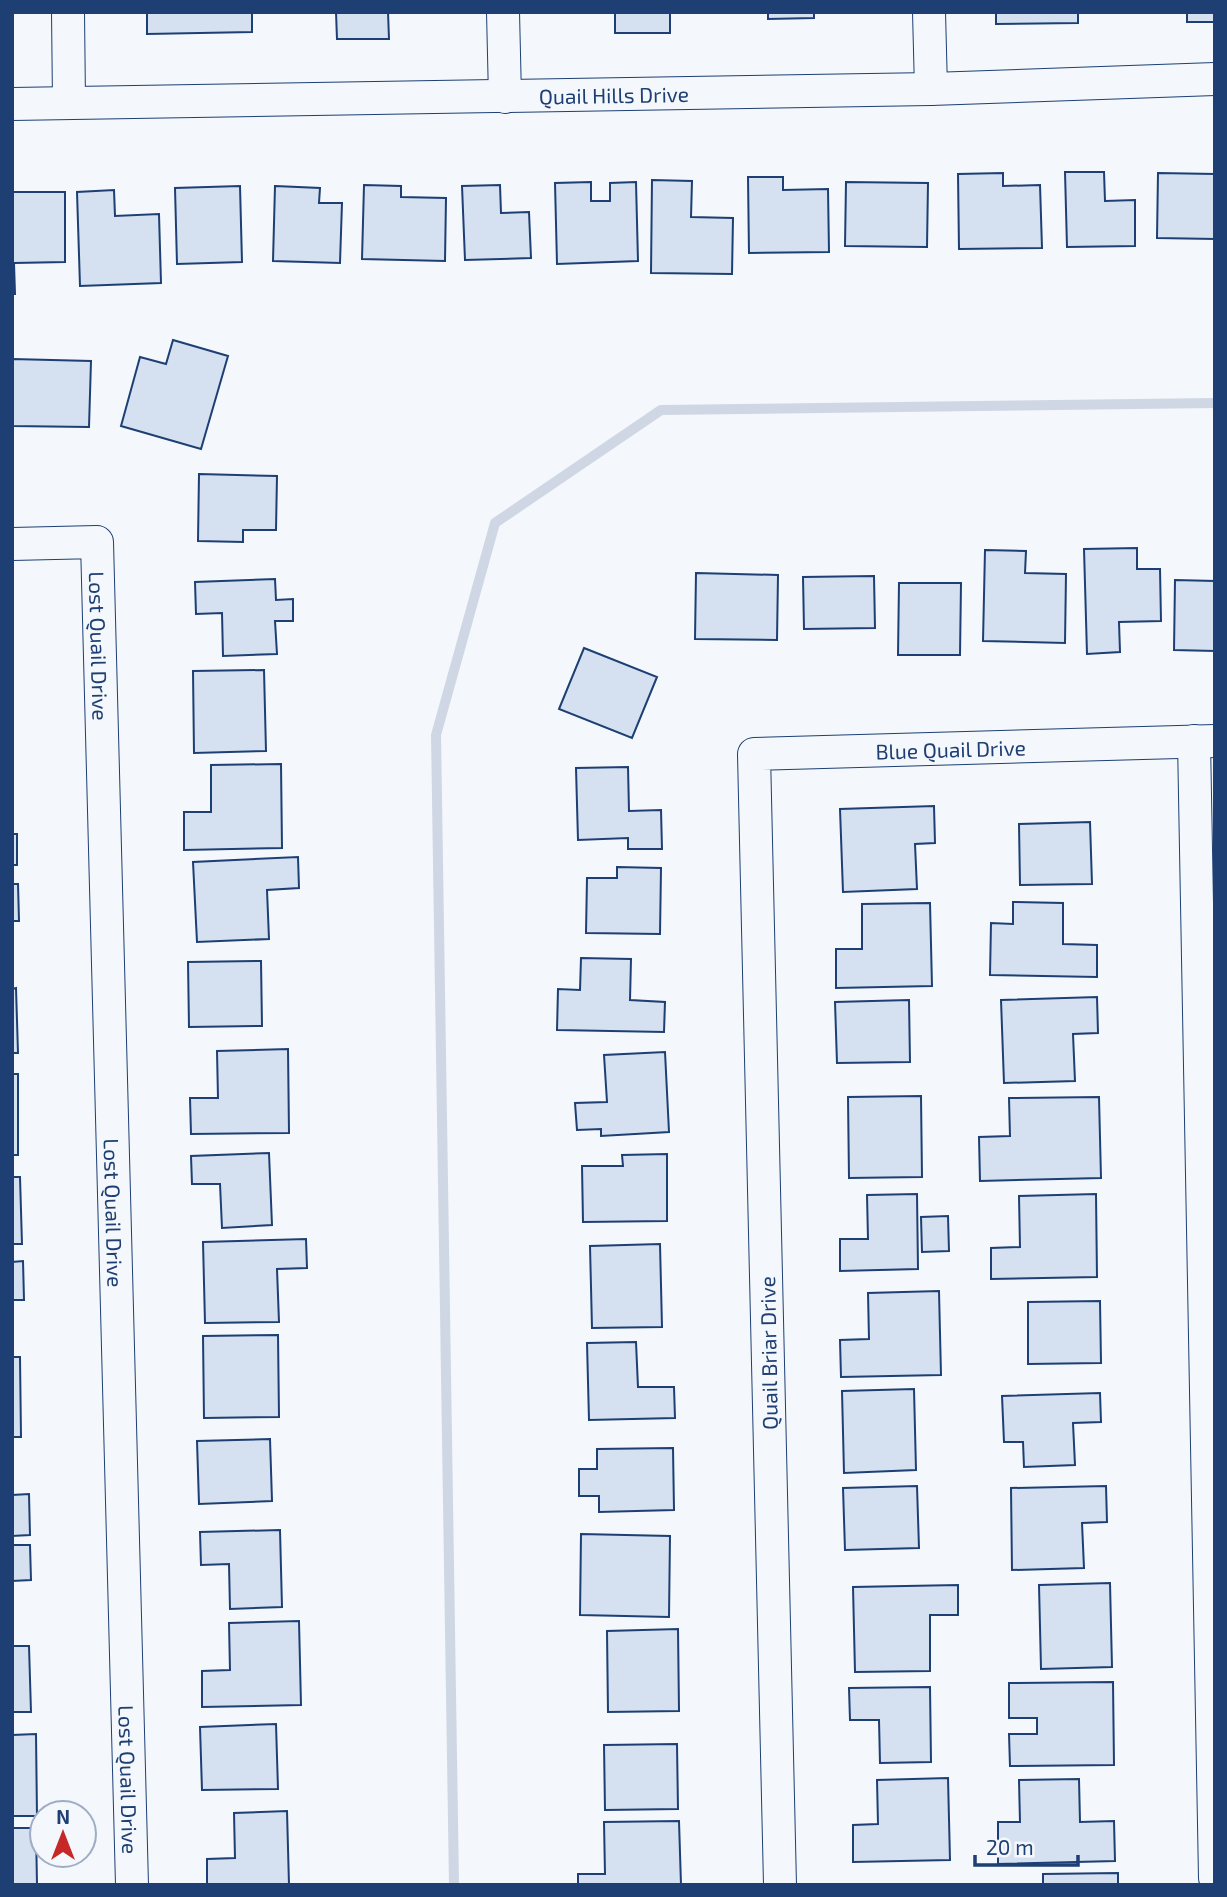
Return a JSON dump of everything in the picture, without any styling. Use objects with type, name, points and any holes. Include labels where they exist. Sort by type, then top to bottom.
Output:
[{"type":"street","points":[[68,12],[69,102]]},
{"type":"street","points":[[503,12],[505,97]]},
{"type":"street","points":[[929,12],[931,89]]},
{"type":"street","name":"Quail Hills Drive","points":[[12,104],[931,89],[1215,79]]},
{"type":"street","name":"Lost Quail Drive","points":[[12,544],[97,542],[132,1885]]},
{"type":"street","points":[[1204,741],[1215,1878]]},
{"type":"street","name":"Blue Quail Drive","points":[[756,822],[754,754],[1204,741]]},
{"type":"street","name":"Quail Briar Drive","points":[[756,822],[780,1885]]},
{"type":"building","points":[[147,12],[252,12],[252,32],[147,34]]},
{"type":"building","points":[[336,12],[388,12],[389,39],[337,39]]},
{"type":"building","points":[[615,12],[670,12],[670,33],[615,33]]},
{"type":"building","points":[[768,12],[814,12],[814,18],[768,19]]},
{"type":"building","points":[[996,12],[1078,12],[1078,23],[996,24]]},
{"type":"building","points":[[1187,12],[1215,12],[1215,22],[1187,22]]},
{"type":"building","points":[[1065,172],[1104,172],[1105,201],[1135,200],[1135,246],[1067,247]]},
{"type":"building","points":[[1003,173],[1003,186],[1040,185],[1042,248],[959,249],[958,174]]},
{"type":"building","points":[[1158,173],[1215,174],[1215,239],[1157,238]]},
{"type":"building","points":[[748,177],[783,177],[783,190],[828,189],[829,252],[749,253]]},
{"type":"building","points":[[652,180],[692,181],[691,217],[733,218],[732,274],[651,273]]},
{"type":"building","points":[[591,182],[591,201],[610,201],[610,183],[636,182],[638,261],[557,264],[555,183]]},
{"type":"building","points":[[846,182],[928,183],[927,247],[845,246]]},
{"type":"building","points":[[364,185],[401,186],[401,197],[446,198],[445,261],[362,259]]},
{"type":"building","points":[[500,185],[501,213],[529,212],[531,258],[465,260],[462,186]]},
{"type":"building","points":[[240,186],[242,262],[177,264],[175,188]]},
{"type":"building","points":[[275,186],[320,188],[319,203],[342,203],[340,263],[273,261]]},
{"type":"building","points":[[114,190],[115,216],[159,214],[161,283],[80,286],[77,192]]},
{"type":"building","points":[[12,192],[65,192],[65,262],[14,263],[15,294],[12,294]]},
{"type":"building","points":[[173,340],[228,356],[201,449],[121,426],[140,357],[166,364]]},
{"type":"building","points":[[12,359],[91,361],[89,427],[12,426]]},
{"type":"building","points":[[199,474],[277,476],[276,530],[243,530],[243,542],[198,541]]},
{"type":"building","points":[[1137,548],[1137,569],[1160,569],[1161,621],[1119,622],[1120,652],[1087,654],[1084,549]]},
{"type":"building","points":[[985,550],[1026,551],[1025,573],[1066,574],[1065,643],[983,641]]},
{"type":"building","points":[[696,573],[778,575],[777,640],[695,639]]},
{"type":"building","points":[[874,576],[875,628],[804,629],[803,577]]},
{"type":"building","points":[[275,579],[276,600],[293,599],[293,621],[275,621],[277,654],[223,656],[222,613],[196,614],[195,582]]},
{"type":"building","points":[[1175,580],[1215,581],[1215,651],[1174,650]]},
{"type":"building","points":[[899,583],[961,583],[960,655],[898,655]]},
{"type":"building","points":[[584,648],[657,677],[632,738],[559,709]]},
{"type":"building","points":[[264,670],[266,751],[194,753],[193,671]]},
{"type":"building","points":[[281,764],[282,848],[184,850],[184,812],[211,812],[211,765]]},
{"type":"building","points":[[628,767],[629,811],[661,810],[662,849],[628,849],[628,838],[578,840],[576,768]]},
{"type":"building","points":[[934,806],[935,843],[915,844],[917,889],[843,892],[840,809]]},
{"type":"building","points":[[1090,822],[1092,884],[1020,885],[1019,824]]},
{"type":"building","points":[[12,834],[17,834],[17,865],[12,865]]},
{"type":"building","points":[[298,857],[299,888],[267,890],[269,939],[197,942],[193,862]]},
{"type":"building","points":[[617,867],[661,868],[660,934],[586,933],[587,878],[617,878]]},
{"type":"building","points":[[12,884],[18,884],[19,921],[12,921]]},
{"type":"building","points":[[1013,902],[1063,903],[1063,944],[1097,945],[1097,977],[990,975],[991,923],[1013,924]]},
{"type":"building","points":[[930,903],[932,986],[836,988],[836,949],[862,949],[862,904]]},
{"type":"building","points":[[581,958],[631,959],[630,1000],[665,1002],[664,1032],[557,1030],[558,989],[580,990]]},
{"type":"building","points":[[261,961],[262,1026],[189,1027],[188,962]]},
{"type":"building","points":[[16,988],[18,1053],[12,1053],[12,989]]},
{"type":"building","points":[[1097,997],[1098,1033],[1073,1034],[1075,1081],[1004,1083],[1001,1000]]},
{"type":"building","points":[[909,1000],[910,1062],[837,1063],[835,1002]]},
{"type":"building","points":[[288,1049],[289,1133],[191,1134],[190,1098],[218,1098],[217,1051]]},
{"type":"building","points":[[665,1052],[669,1132],[601,1136],[601,1129],[577,1130],[575,1103],[607,1102],[604,1055]]},
{"type":"building","points":[[12,1074],[18,1074],[18,1155],[12,1155]]},
{"type":"building","points":[[921,1096],[922,1177],[849,1178],[848,1097]]},
{"type":"building","points":[[1099,1097],[1101,1178],[980,1181],[979,1137],[1010,1136],[1009,1098]]},
{"type":"building","points":[[269,1153],[272,1225],[222,1228],[220,1184],[192,1184],[191,1156]]},
{"type":"building","points":[[667,1154],[667,1221],[583,1222],[582,1166],[623,1166],[622,1155]]},
{"type":"building","points":[[12,1177],[20,1177],[22,1244],[12,1244]]},
{"type":"building","points":[[917,1194],[918,1269],[840,1271],[840,1239],[868,1239],[867,1195]]},
{"type":"building","points":[[1096,1194],[1097,1277],[991,1279],[991,1248],[1020,1247],[1019,1196]]},
{"type":"building","points":[[948,1216],[949,1251],[922,1252],[921,1217]]},
{"type":"building","points":[[306,1239],[307,1268],[277,1269],[279,1322],[205,1323],[203,1242]]},
{"type":"building","points":[[660,1244],[662,1327],[592,1328],[590,1246]]},
{"type":"building","points":[[23,1261],[24,1300],[12,1300],[12,1262]]},
{"type":"building","points":[[939,1291],[941,1375],[841,1377],[840,1340],[869,1339],[868,1293]]},
{"type":"building","points":[[1100,1301],[1101,1363],[1028,1364],[1028,1302]]},
{"type":"building","points":[[278,1335],[279,1417],[204,1418],[203,1336]]},
{"type":"building","points":[[636,1342],[638,1387],[674,1387],[675,1418],[589,1420],[587,1343]]},
{"type":"building","points":[[12,1357],[20,1357],[21,1437],[12,1437]]},
{"type":"building","points":[[914,1389],[916,1470],[844,1473],[842,1391]]},
{"type":"building","points":[[1100,1393],[1101,1422],[1073,1423],[1075,1465],[1024,1467],[1023,1442],[1004,1442],[1002,1396]]},
{"type":"building","points":[[270,1439],[272,1501],[199,1504],[197,1441]]},
{"type":"building","points":[[673,1448],[674,1510],[599,1512],[599,1496],[579,1496],[579,1469],[597,1469],[597,1449]]},
{"type":"building","points":[[917,1486],[919,1548],[845,1550],[843,1488]]},
{"type":"building","points":[[1106,1486],[1107,1522],[1082,1523],[1084,1568],[1012,1570],[1011,1488]]},
{"type":"building","points":[[29,1494],[30,1535],[12,1536],[12,1495]]},
{"type":"building","points":[[280,1530],[282,1607],[230,1609],[229,1564],[201,1565],[200,1532]]},
{"type":"building","points":[[581,1534],[670,1536],[669,1617],[580,1615]]},
{"type":"building","points":[[12,1545],[30,1545],[31,1580],[12,1581]]},
{"type":"building","points":[[1110,1583],[1112,1667],[1041,1669],[1039,1585]]},
{"type":"building","points":[[958,1585],[958,1615],[930,1615],[930,1671],[855,1672],[853,1587]]},
{"type":"building","points":[[299,1621],[301,1705],[202,1707],[202,1671],[230,1670],[229,1623]]},
{"type":"building","points":[[678,1629],[679,1711],[608,1712],[607,1631]]},
{"type":"building","points":[[12,1646],[29,1646],[31,1712],[12,1712]]},
{"type":"building","points":[[1113,1682],[1114,1765],[1010,1766],[1009,1734],[1037,1734],[1037,1718],[1009,1718],[1009,1683]]},
{"type":"building","points":[[930,1687],[931,1762],[880,1763],[879,1720],[850,1720],[849,1688]]},
{"type":"building","points":[[276,1724],[278,1789],[202,1790],[200,1727]]},
{"type":"building","points":[[36,1734],[37,1799],[28,1799],[28,1816],[12,1816],[12,1735]]},
{"type":"building","points":[[677,1744],[678,1809],[605,1810],[604,1745]]},
{"type":"building","points":[[948,1778],[950,1860],[853,1862],[853,1825],[878,1824],[877,1780]]},
{"type":"building","points":[[1079,1779],[1080,1822],[1114,1821],[1115,1861],[998,1864],[998,1822],[1020,1822],[1019,1780]]},
{"type":"building","points":[[287,1811],[289,1885],[207,1885],[207,1859],[235,1858],[234,1813]]},
{"type":"building","points":[[679,1821],[681,1885],[578,1885],[578,1874],[605,1874],[604,1822]]},
{"type":"building","points":[[12,1828],[28,1828],[28,1869],[37,1869],[37,1885],[12,1885]]},
{"type":"building","points":[[1118,1873],[1118,1885],[1043,1885],[1043,1874]]},
{"type":"waterway","points":[[454,1885],[436,735],[495,523],[661,410],[1215,403]]}]
